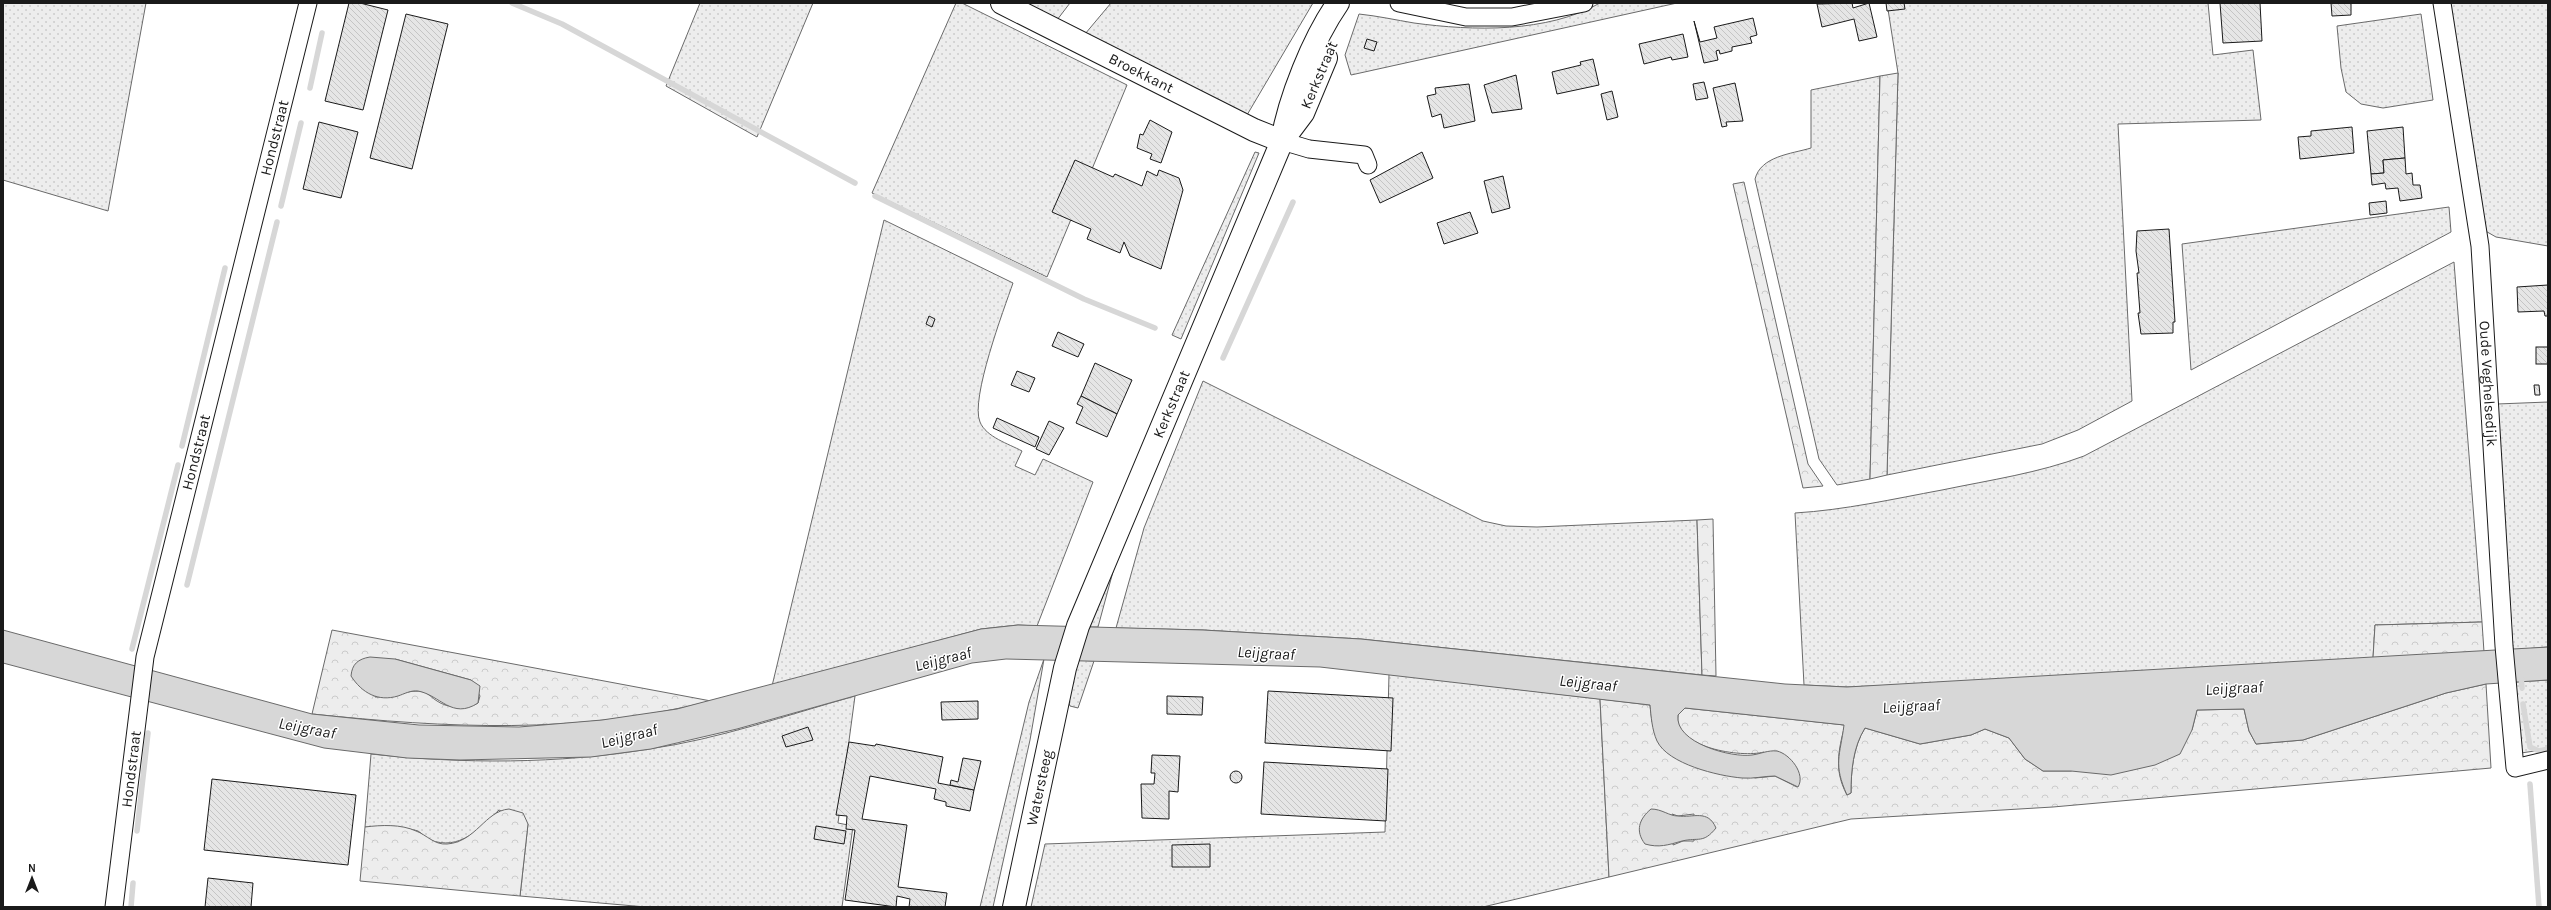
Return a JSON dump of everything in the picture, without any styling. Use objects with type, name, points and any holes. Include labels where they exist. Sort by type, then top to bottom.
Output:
[{"type":"street","name":"Hondstraat","points":[[114,907],[143,665],[308,3]]},
{"type":"street","name":"Broekkant","points":[[1002,3],[1254,130],[1282,141]]},
{"type":"street","name":"Kerkstraat","points":[[1065,668],[1078,626],[1282,141],[1289,107],[1322,32],[1338,3]]},
{"type":"street","name":"Kerkstraat","points":[[1282,141],[1304,113],[1346,3]]},
{"type":"street","points":[[1399,3],[1466,17],[1512,17],[1584,3]]},
{"type":"street","name":"Oude Veghelsedijk","points":[[2442,3],[2480,246],[2507,693],[2515,768],[2548,760]]},
{"type":"street","points":[[1282,141],[1309,149],[1364,155],[1368,165]]},
{"type":"street","name":"Watersteeg","points":[[1014,907],[1065,668]]},
{"type":"green space","points":[[3,3],[146,3],[108,211],[3,180]]},
{"type":"green space","points":[[700,3],[813,3],[757,137],[666,86]]},
{"type":"green space","points":[[956,3],[962,3],[1127,85],[1047,277],[872,193]]},
{"type":"green space","points":[[1022,3],[1070,3],[1057,20]]},
{"type":"green space","points":[[1111,3],[1313,3],[1247,115],[1085,34]]},
{"type":"green space","points":[[1600,3],[1677,3],[1351,75],[1345,55],[1359,14],[1437,26],[1485,28],[1509,27],[1533,25],[1557,20],[1579,13]]},
{"type":"green space","points":[[1887,3],[2208,3],[2213,55],[2253,50],[2261,120],[2118,124],[2132,401],[2078,430],[2042,444],[1887,475],[1898,73]]},
{"type":"green space","points":[[2449,3],[2548,3],[2548,246],[2496,237],[2482,229]]},
{"type":"green space","points":[[2421,14],[2433,100],[2383,108],[2361,104],[2346,92],[2341,68],[2337,26]]},
{"type":"green space","points":[[1898,73],[1887,475],[1870,479],[1880,76]]},
{"type":"green space","points":[[1880,76],[1870,479],[1837,485],[1819,459],[1755,179],[1758,171],[1763,165],[1770,161],[1786,154],[1811,148],[1811,90]]},
{"type":"green space","points":[[1255,152],[1259,153],[1181,339],[1172,335]]},
{"type":"green space","points":[[1744,182],[1808,464],[1823,486],[1803,488],[1733,184]]},
{"type":"green space","points":[[2449,207],[2451,232],[2191,370],[2182,244]]},
{"type":"green space","points":[[884,220],[1013,283],[989,354],[984,375],[978,410],[980,422],[992,436],[1022,451],[1015,466],[1035,475],[1043,459],[1093,482],[1037,626],[1018,625],[981,629],[772,686]]},
{"type":"green space","points":[[2454,262],[2482,622],[2375,625],[2373,658],[1919,684],[1847,687],[1804,685],[1795,513],[1814,512],[1869,504],[2032,472],[2084,456]]},
{"type":"green space","points":[[1203,381],[1483,521],[1506,526],[1537,527],[1697,520],[1702,675],[1361,639],[1203,630],[1116,628],[1144,528]]},
{"type":"green space","points":[[2548,402],[2548,647],[2513,650],[2497,404]]},
{"type":"green space","points":[[1713,519],[1716,676],[1702,675],[1697,520]]},
{"type":"green space","points":[[1124,531],[1098,627],[1085,627]]},
{"type":"green space","points":[[2482,622],[2484,652],[2373,658],[2375,625]]},
{"type":"green space","points":[[332,630],[711,701],[661,712],[611,719],[561,724],[512,726],[413,723],[312,714]],"holes":[[[395,659],[471,680],[480,696],[478,703],[468,707],[451,707],[437,701],[426,693],[419,691],[375,697]]]},
{"type":"green space","points":[[1044,659],[1030,740],[993,907],[980,907],[1029,702]]},
{"type":"green space","points":[[1077,660],[1094,661],[1078,708],[1070,706],[1067,697]]},
{"type":"green space","points":[[1389,674],[1600,699],[1609,877],[1483,907],[1031,907],[1045,844],[1385,832]]},
{"type":"green space","points":[[2548,680],[2548,749],[2521,753],[2516,682]]},
{"type":"green space","points":[[2486,684],[2491,768],[2053,807],[1851,819],[1609,877],[1600,699],[1650,705],[1652,722],[1755,778],[1775,776],[1797,787],[1764,752],[1726,752],[1697,743],[1686,736],[1679,726],[1678,715],[1685,708],[1845,725],[1838,761],[1840,778],[1847,795],[1851,793],[1852,768],[1855,751],[1865,728],[1920,744],[1971,735],[1985,729],[2009,738],[2025,759],[2043,771],[2071,771],[2192,730],[2197,710],[2244,709],[2249,731],[2256,744],[2303,740],[2446,693]],"holes":[[[1672,814],[1678,816],[1694,814],[1694,841],[1683,841],[1673,845]]]},
{"type":"green space","points":[[855,696],[838,823],[853,826],[842,907],[646,907],[520,896],[528,824],[499,810],[476,831],[451,843],[441,843],[430,840],[418,831],[413,830],[365,827],[371,754],[440,760],[510,761],[580,758],[615,754],[675,745],[727,733]]},
{"type":"green space","points":[[509,809],[523,813],[528,824],[520,896],[360,881],[365,827],[404,827],[420,833],[438,843],[447,844],[466,838],[493,815]]},
{"type":"water","name":"Leijgraaf","points":[[1018,625],[1203,630],[1361,639],[1785,684],[1847,687],[2548,647],[2548,680],[2486,684],[2446,693],[2303,740],[2256,744],[2249,731],[2244,709],[2197,710],[2192,730],[2180,754],[2155,765],[2111,775],[2071,771],[2043,771],[2025,759],[2009,738],[1985,729],[1971,735],[1920,744],[1865,728],[1855,751],[1852,768],[1851,793],[1847,795],[1840,775],[1839,767],[1844,725],[1685,708],[1678,715],[1679,725],[1685,733],[1694,741],[1706,747],[1731,754],[1752,755],[1777,751],[1787,756],[1795,765],[1800,776],[1798,787],[1775,776],[1746,778],[1732,777],[1720,775],[1682,762],[1663,749],[1657,741],[1651,718],[1650,705],[1320,667],[1006,659],[972,663],[737,729],[651,749],[591,757],[460,760],[407,758],[324,748],[3,663],[3,630],[312,714],[419,725],[519,727],[602,720],[677,709],[981,629]]},
{"type":"water","points":[[370,657],[395,659],[471,680],[480,686],[478,703],[469,708],[453,708],[426,693],[418,691],[391,698],[371,695],[360,687],[351,676],[356,663],[362,659]]},
{"type":"water","points":[[1651,809],[1659,810],[1675,816],[1704,816],[1713,822],[1716,828],[1708,836],[1700,839],[1688,840],[1664,846],[1645,844],[1639,830],[1641,821]]},
{"type":"building","points":[[349,3],[360,3],[388,10],[363,110],[325,101]]},
{"type":"building","points":[[1852,3],[1853,8],[1869,3],[1877,37],[1859,41],[1854,19],[1822,27],[1817,4]]},
{"type":"building","points":[[1886,3],[1904,3],[1905,9],[1887,11]]},
{"type":"building","points":[[2220,3],[2260,3],[2262,41],[2223,43]]},
{"type":"building","points":[[2331,3],[2351,3],[2351,15],[2332,16]]},
{"type":"building","points":[[406,14],[448,24],[412,169],[370,158]]},
{"type":"building","points":[[1753,18],[1757,35],[1750,37],[1752,43],[1732,47],[1732,51],[1720,54],[1719,50],[1716,51],[1718,60],[1704,63],[1694,21],[1700,42],[1717,38],[1714,27]]},
{"type":"building","points":[[1683,34],[1688,57],[1672,60],[1671,57],[1644,64],[1639,44]]},
{"type":"building","points":[[1367,39],[1377,42],[1374,51],[1364,48]]},
{"type":"building","points":[[1593,59],[1599,85],[1557,94],[1552,72],[1581,65],[1580,62]]},
{"type":"building","points":[[1516,75],[1522,109],[1492,113],[1484,85]]},
{"type":"building","points":[[1704,82],[1708,98],[1696,100],[1693,84]]},
{"type":"building","points":[[1735,83],[1743,121],[1726,122],[1727,126],[1722,127],[1713,88]]},
{"type":"building","points":[[1469,84],[1475,121],[1444,128],[1441,114],[1432,117],[1427,96],[1436,94],[1435,88]]},
{"type":"building","points":[[1612,91],[1618,117],[1607,120],[1601,94]]},
{"type":"building","points":[[1150,120],[1172,132],[1161,163],[1150,159],[1152,154],[1137,148],[1140,134],[1143,135]]},
{"type":"building","points":[[319,122],[358,132],[341,198],[303,189]]},
{"type":"building","points":[[2352,127],[2354,153],[2300,159],[2298,137],[2311,136],[2311,131]]},
{"type":"building","points":[[2403,127],[2405,158],[2383,160],[2384,173],[2371,174],[2367,131]]},
{"type":"building","points":[[1422,152],[1433,178],[1380,203],[1370,180]]},
{"type":"building","points":[[2405,158],[2406,174],[2412,173],[2413,185],[2420,185],[2422,198],[2400,201],[2398,188],[2386,189],[2385,183],[2372,185],[2371,174],[2384,173],[2383,160]]},
{"type":"building","points":[[1075,160],[1113,177],[1115,174],[1142,186],[1147,171],[1157,176],[1159,170],[1179,178],[1183,190],[1161,269],[1130,256],[1124,242],[1120,253],[1087,239],[1091,229],[1052,212]]},
{"type":"building","points":[[1503,176],[1510,208],[1492,213],[1484,181]]},
{"type":"building","points":[[2386,201],[2387,213],[2370,215],[2369,203]]},
{"type":"building","points":[[1470,212],[1478,233],[1444,244],[1437,223]]},
{"type":"building","points":[[2169,229],[2175,322],[2173,322],[2173,333],[2141,334],[2138,313],[2140,313],[2137,273],[2139,273],[2136,251],[2137,231]]},
{"type":"building","points":[[2548,285],[2548,316],[2545,316],[2544,311],[2518,312],[2517,287]]},
{"type":"building","points":[[929,316],[935,319],[932,327],[926,324]]},
{"type":"building","points":[[1058,332],[1084,344],[1078,357],[1052,346]]},
{"type":"building","points":[[2536,347],[2548,347],[2548,364],[2536,364]]},
{"type":"building","points":[[1095,363],[1132,380],[1117,414],[1081,396]]},
{"type":"building","points":[[1017,371],[1035,378],[1029,392],[1011,385]]},
{"type":"building","points":[[2534,385],[2539,385],[2540,395],[2535,395]]},
{"type":"building","points":[[1081,396],[1117,414],[1107,437],[1076,423],[1083,407],[1077,404]]},
{"type":"building","points":[[997,418],[1039,437],[1035,447],[993,428]]},
{"type":"building","points":[[1049,421],[1064,428],[1049,455],[1036,449]]},
{"type":"building","points":[[1268,691],[1393,698],[1391,751],[1265,743]]},
{"type":"building","points":[[1167,696],[1203,697],[1202,715],[1167,714]]},
{"type":"building","points":[[978,701],[978,719],[942,720],[941,702]]},
{"type":"building","points":[[808,727],[813,740],[786,747],[782,736]]},
{"type":"building","points":[[849,742],[875,746],[876,744],[943,757],[938,783],[974,790],[970,811],[946,806],[946,802],[934,799],[936,789],[870,776],[862,819],[907,825],[898,887],[947,893],[945,907],[909,907],[910,899],[897,896],[896,907],[845,900],[855,830],[846,829],[847,816],[836,815]]},
{"type":"building","points":[[1152,755],[1180,756],[1178,792],[1169,791],[1169,819],[1142,818],[1141,784],[1154,784],[1155,773],[1151,773]]},
{"type":"building","points":[[963,758],[981,761],[974,790],[950,785],[951,780],[958,782]]},
{"type":"building","points":[[1264,762],[1388,769],[1386,821],[1261,814]]},
{"type":"building","points":[[1234,771],[1238,771],[1242,777],[1238,783],[1234,783],[1230,779],[1230,775]]},
{"type":"building","points":[[212,779],[356,795],[348,865],[204,850]]},
{"type":"building","points":[[816,826],[846,831],[844,844],[814,839]]},
{"type":"building","points":[[1210,844],[1210,867],[1172,867],[1172,845]]},
{"type":"building","points":[[208,878],[253,883],[251,907],[205,907]]},
{"type":"waterway","points":[[512,3],[562,24],[855,183]]},
{"type":"waterway","points":[[310,88],[322,33]]},
{"type":"waterway","points":[[281,206],[301,123]]},
{"type":"waterway","points":[[875,196],[1084,299],[1155,328]]},
{"type":"waterway","points":[[1223,358],[1293,202]]},
{"type":"waterway","points":[[187,585],[277,222]]},
{"type":"waterway","points":[[182,446],[225,268]]},
{"type":"waterway","points":[[132,649],[178,465]]},
{"type":"waterway","points":[[2521,675],[2522,688]]},
{"type":"waterway","points":[[2523,704],[2530,747],[2539,751],[2548,749]]},
{"type":"waterway","points":[[137,831],[148,733]]},
{"type":"waterway","points":[[2530,784],[2539,907]]},
{"type":"waterway","points":[[131,907],[133,883]]}]
